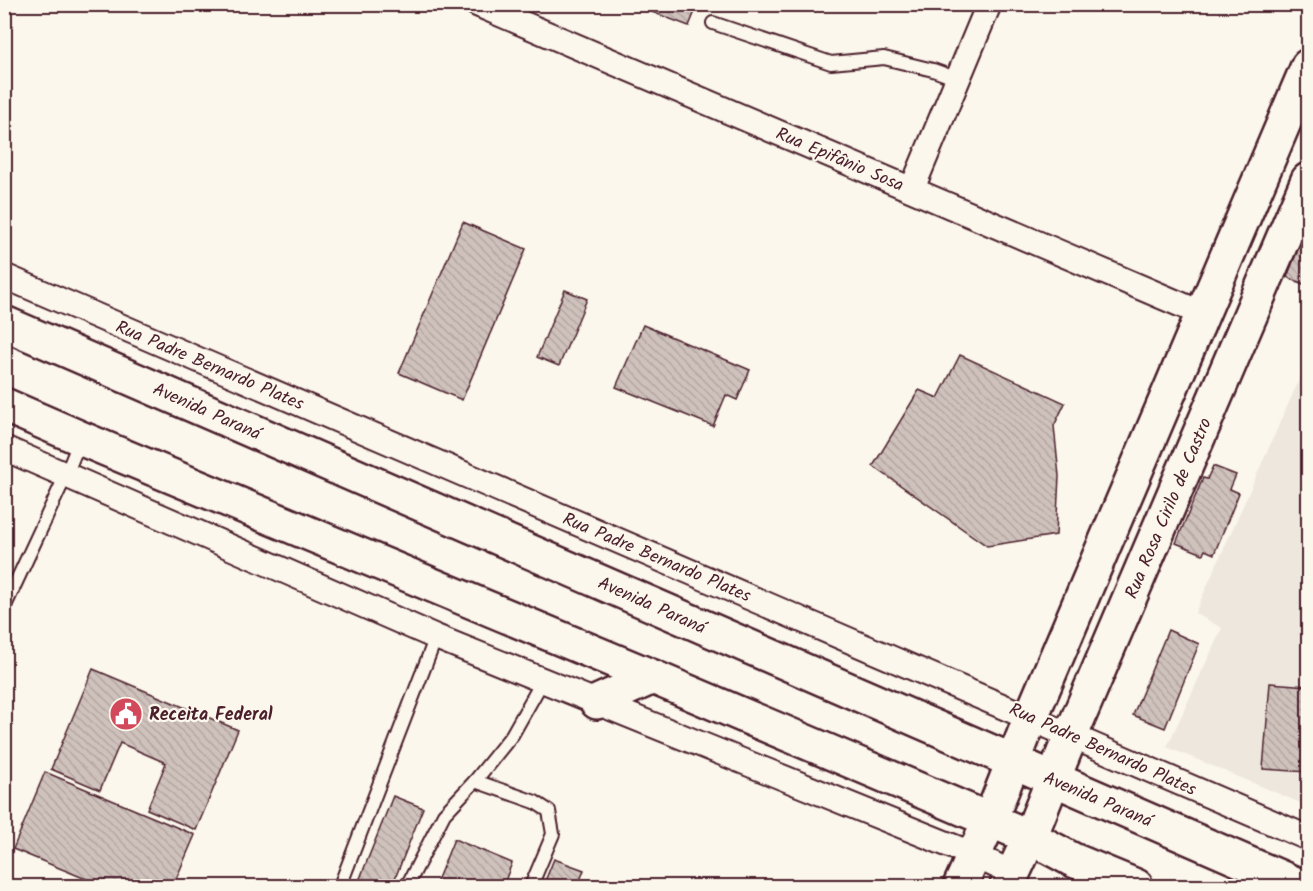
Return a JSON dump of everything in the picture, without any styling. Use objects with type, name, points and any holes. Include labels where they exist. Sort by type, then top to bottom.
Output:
[{"type":"main road","points":[[960,886],[990,820],[1031,717],[1308,66]]},
{"type":"main road","name":"Rua Rosa Cirilo de Castro","points":[[1011,880],[1308,180]]},
{"type":"main road","name":"Avenida Paraná","points":[[4,323],[1300,886]]},
{"type":"main road","points":[[4,405],[990,820],[1030,837],[1073,860],[1136,886]]},
{"type":"main road","points":[[597,702],[653,677]]},
{"type":"street","name":"Rua Epifânio Sosa","points":[[477,4],[1203,314]]},
{"type":"street","points":[[912,189],[989,4]]},
{"type":"street","name":"Rua Padre Bernardo Plates","points":[[4,276],[1308,838]]},
{"type":"street","points":[[4,448],[436,637],[974,855],[1011,880]]},
{"type":"lane","points":[[713,23],[831,63],[884,58],[933,70],[958,79]]},
{"type":"lane","points":[[4,608],[66,475],[80,438]]},
{"type":"lane","points":[[340,886],[436,637]]},
{"type":"lane","points":[[407,886],[444,814],[475,781],[512,735],[543,680]]},
{"type":"lane","points":[[475,781],[535,802],[549,811],[553,834],[531,886]]},
{"type":"shaded area","points":[[1308,360],[1308,806],[1167,747],[1222,628],[1195,613]]},
{"type":"building","points":[[639,4],[698,4],[689,26],[641,8]]},
{"type":"building","points":[[463,222],[526,249],[462,400],[399,373]]},
{"type":"building","points":[[1308,223],[1308,286],[1287,277]]},
{"type":"building","points":[[565,290],[587,299],[559,366],[537,357]]},
{"type":"building","points":[[643,325],[750,370],[737,400],[726,395],[713,426],[616,387]]},
{"type":"building","points":[[960,355],[1065,403],[1054,426],[1059,476],[1056,535],[987,546],[873,466],[919,390],[938,398]]},
{"type":"building","points":[[1213,466],[1236,475],[1230,489],[1239,493],[1214,554],[1205,550],[1203,554],[1176,543],[1203,478],[1207,479]]},
{"type":"building","points":[[1168,630],[1199,644],[1165,728],[1133,715]]},
{"type":"building","points":[[93,669],[238,730],[196,830],[147,809],[166,763],[120,743],[100,790],[51,769]]},
{"type":"building","points":[[1270,683],[1308,686],[1308,772],[1263,769]]},
{"type":"building","points":[[45,772],[195,835],[173,886],[103,886],[13,849]]},
{"type":"building","points":[[393,796],[423,808],[392,886],[357,886]]},
{"type":"building","points":[[454,839],[512,863],[503,886],[435,886]]},
{"type":"building","points":[[554,859],[584,870],[578,886],[543,886]]},
{"type":"place","name":"Receita Federal","points":[[126,714]]}]
